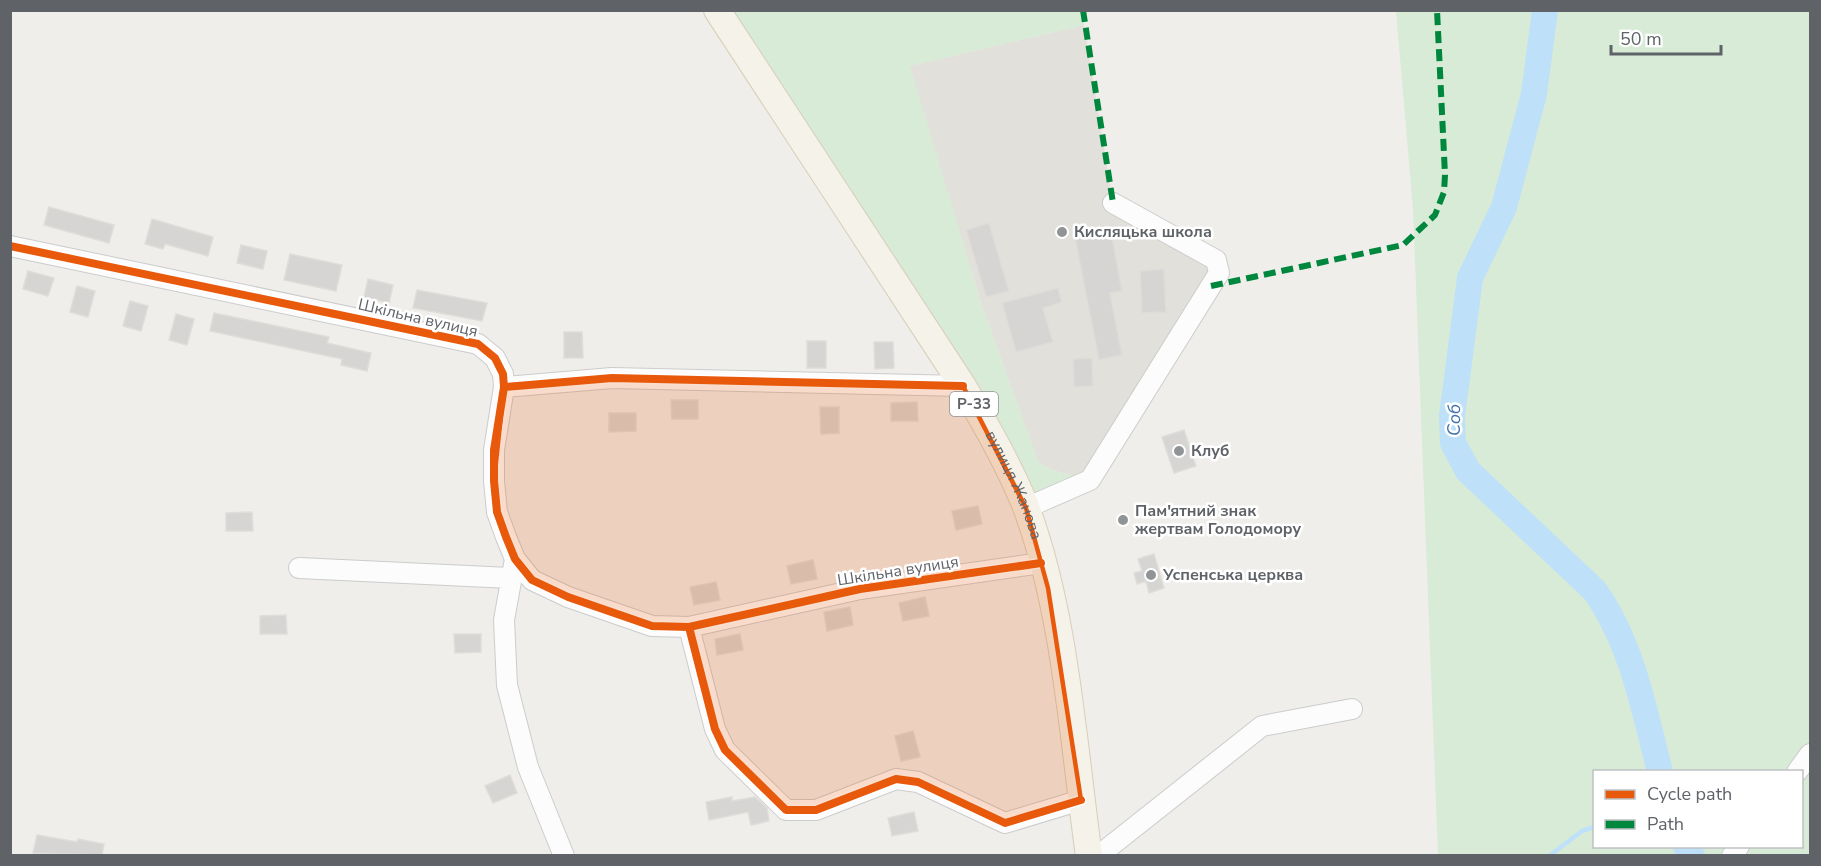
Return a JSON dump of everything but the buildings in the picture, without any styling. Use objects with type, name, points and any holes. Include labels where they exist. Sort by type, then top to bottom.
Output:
[{"type":"main road","name":"вулиця Жанова","points":[[717,10],[963,386],[996,442],[1026,508],[1060,650],[1089,855]]},
{"type":"street","points":[[1026,508],[1090,480],[1220,270],[1216,260],[1113,203]]},
{"type":"street","name":"Шкільна вулиця","points":[[10,246],[478,344],[495,358],[503,374],[504,387],[494,450],[494,482],[497,512],[514,569],[568,597],[652,626],[688,627],[860,589],[1041,563]]},
{"type":"street","points":[[504,387],[612,378],[963,386]]},
{"type":"street","points":[[299,568],[514,569],[504,620],[507,685],[528,767],[564,855]]},
{"type":"street","points":[[688,627],[715,729],[725,750],[786,810],[816,810],[896,779],[918,782],[1005,823],[1081,800]]},
{"type":"street","points":[[1098,855],[1262,726],[1352,709]]},
{"type":"street","points":[[1798,770],[1810,754]]},
{"type":"highlighted area","points":[[612,378],[963,386],[1026,508],[1048,588],[1081,800],[1005,823],[918,782],[896,779],[816,810],[786,810],[725,750],[715,729],[689,627],[652,626],[568,597],[532,580],[515,559],[497,512],[494,481],[504,387]]},
{"type":"shaded area","name":"Кисляцька школа","points":[[1084,25],[1113,203],[1216,260],[1090,480],[1052,470],[1038,462],[980,300],[909,66]]},
{"type":"green space","points":[[717,11],[1083,11],[1084,25],[910,66],[980,300],[1038,462],[1052,470],[1090,480],[1026,508]]},
{"type":"green space","points":[[1396,11],[1810,11],[1810,855],[1438,855],[1413,209]]},
{"type":"waterway","name":"Соб","points":[[1545,10],[1534,94],[1504,207],[1470,278],[1452,416],[1453,443],[1468,471],[1595,591],[1608,611],[1628,655],[1659,770]]},
{"type":"waterway","points":[[1549,856],[1582,831],[1593,827]]},
{"type":"waterway","name":"Соб","points":[[1687,848],[1692,856]]},
{"type":"marked path","points":[[1083,10],[1113,203]]},
{"type":"marked path","points":[[1211,286],[1403,245],[1435,215],[1444,192],[1445,175],[1437,10]]},
{"type":"cycle path","points":[[10,246],[478,344],[495,358],[503,374],[504,387],[494,450],[494,481],[497,512],[515,559],[532,580],[568,597],[652,626],[689,627],[860,589],[1041,563]]},
{"type":"cycle path","points":[[504,387],[612,378],[963,386]]},
{"type":"cycle path","points":[[689,627],[715,729],[725,750],[786,810],[816,810],[896,779],[918,782],[1005,823],[1081,800]]},
{"type":"place","name":"Кисляцька школа","points":[[1062,232]]},
{"type":"place","name":"Клуб","points":[[1179,451]]},
{"type":"place","name":"Пам'ятний знак жертвам Голодомору","points":[[1123,520]]},
{"type":"place","name":"Успенська церква","points":[[1151,575]]}]
